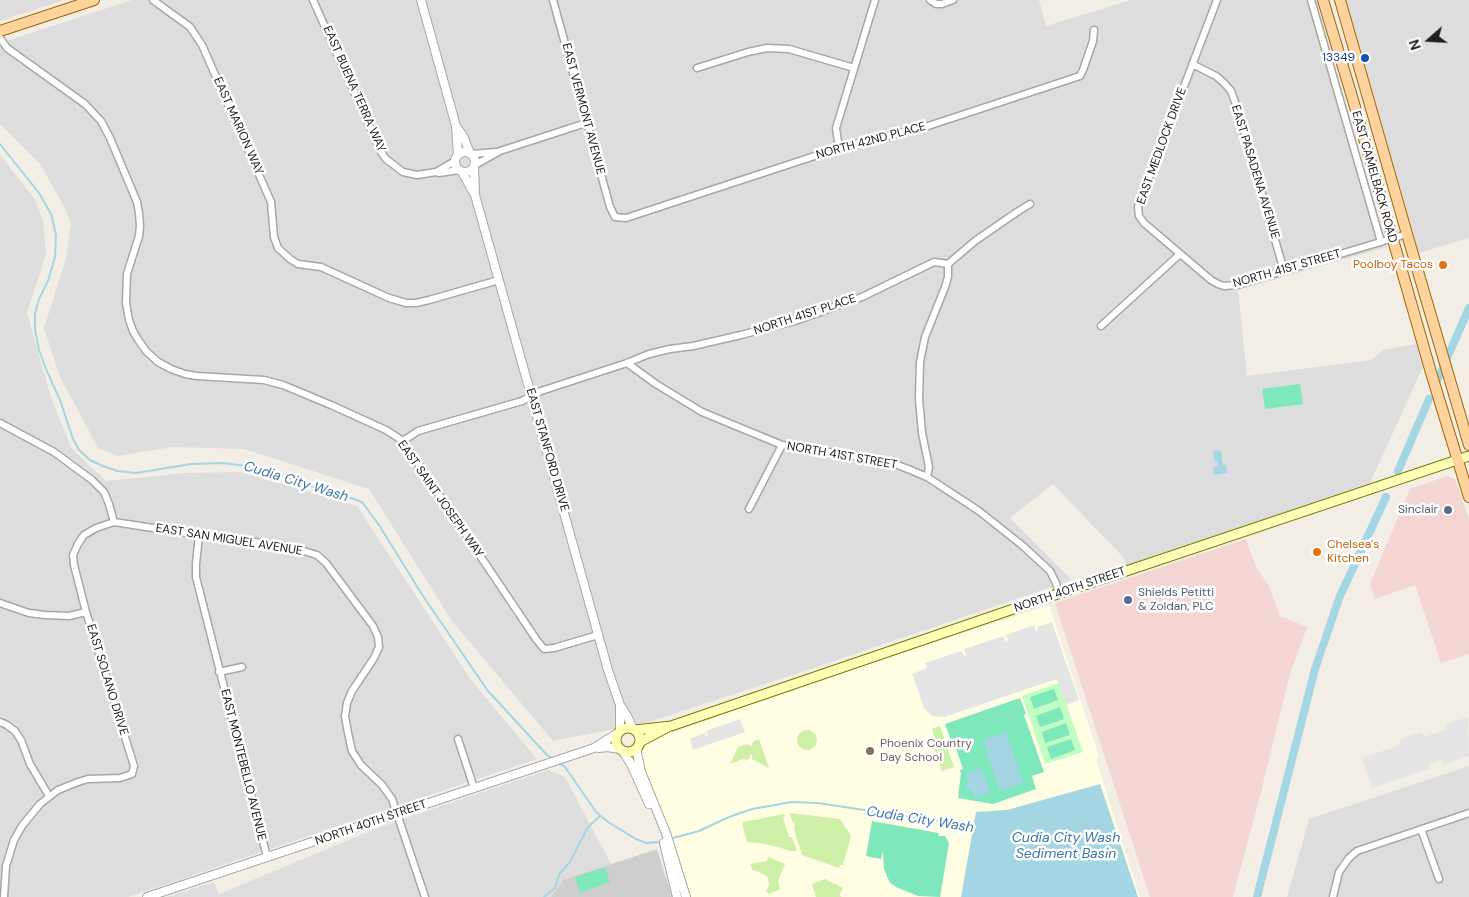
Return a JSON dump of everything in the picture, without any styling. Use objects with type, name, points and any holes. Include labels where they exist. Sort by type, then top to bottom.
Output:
[{"type":"main road","points":[[0,31],[94,0]]},
{"type":"main road","name":"EAST CAMELBACK ROAD","points":[[1323,0],[1439,401],[1469,497]]},
{"type":"main road","name":"EAST CAMELBACK ROAD","points":[[1340,0],[1469,445]]},
{"type":"main road","name":"NORTH 40TH STREET","points":[[639,744],[671,726],[1469,456]]},
{"type":"main road","name":"NORTH 40TH STREET","points":[[634,729],[671,726]]},
{"type":"main road","points":[[626,728],[634,729],[639,735],[639,744],[633,751],[629,752],[621,749],[616,740],[619,732],[626,728]]},
{"type":"street","name":"EAST MARION WAY","points":[[154,0],[190,27],[202,44],[271,202],[272,230],[278,248],[290,259],[298,264],[321,267],[389,298],[406,303],[429,300],[499,280]]},
{"type":"street","name":"EAST BUENA TERRA WAY","points":[[314,0],[381,152],[392,165],[403,172],[417,175],[436,172]]},
{"type":"street","name":"EAST STANFORD DRIVE","points":[[421,0],[456,126],[457,158],[455,164],[475,195],[608,670],[620,705],[634,729]]},
{"type":"street","name":"EAST VERMONT AVENUE","points":[[553,0],[586,123],[610,207],[615,217]]},
{"type":"street","points":[[839,148],[836,128],[875,0]]},
{"type":"street","points":[[930,0],[936,4],[942,4],[953,0]]},
{"type":"street","name":"EAST MEDLOCK DRIVE","points":[[1217,0],[1138,207],[1144,223],[1212,280],[1224,286]]},
{"type":"street","name":"EAST CAMELBACK ROAD","points":[[1311,0],[1381,242]]},
{"type":"street","name":"NORTH 42ND PLACE","points":[[615,217],[626,218],[839,148],[928,126],[1080,76],[1094,30]]},
{"type":"street","name":"EAST SAINT JOSEPH WAY","points":[[0,38],[7,48],[85,104],[100,121],[110,138],[137,202],[139,213],[139,236],[127,274],[126,304],[133,331],[146,351],[158,362],[185,374],[264,380],[282,385],[331,404],[378,426],[402,440],[544,649],[554,648],[598,635]]},
{"type":"street","points":[[697,68],[756,50],[778,48],[804,53],[854,68]]},
{"type":"street","name":"EAST PASADENA AVENUE","points":[[1192,64],[1216,76],[1224,83],[1238,110],[1284,271]]},
{"type":"street","points":[[436,172],[465,152],[471,154],[500,151],[586,123]]},
{"type":"street","name":"EAST STANFORD DRIVE","points":[[456,126],[475,160],[475,195]]},
{"type":"street","points":[[436,172],[469,171],[500,151]]},
{"type":"street","points":[[927,477],[929,467],[918,399],[920,362],[925,337],[946,287],[948,264],[975,242],[1030,204]]},
{"type":"street","name":"NORTH 41ST STREET","points":[[1224,286],[1237,285],[1407,234]]},
{"type":"street","points":[[1101,326],[1180,254]]},
{"type":"street","name":"NORTH 41ST PLACE","points":[[402,440],[418,431],[522,401],[541,391],[662,351],[741,335],[795,321],[862,296],[934,262],[948,264]]},
{"type":"street","name":"NORTH 41ST STREET","points":[[627,363],[656,384],[702,412],[782,446],[887,461],[927,477],[979,511],[1023,546],[1050,572],[1060,594]]},
{"type":"street","points":[[0,423],[54,452],[92,480],[104,492],[114,522]]},
{"type":"street","points":[[749,508],[782,446]]},
{"type":"street","name":"EAST SAN MIGUEL AVENUE","points":[[114,522],[287,546],[316,555],[326,563],[373,626],[378,637],[379,647],[352,691],[347,703],[345,716],[352,751],[361,765],[382,785],[392,799],[396,814]]},
{"type":"street","name":"EAST SOLANO DRIVE","points":[[49,796],[67,786],[88,779],[120,778],[132,774],[134,766],[86,612],[73,555],[84,535],[96,528],[114,522]]},
{"type":"street","name":"EAST MONTEBELLO AVENUE","points":[[199,535],[196,577],[267,858]]},
{"type":"street","points":[[0,603],[29,613],[45,615],[68,616],[86,612]]},
{"type":"street","name":"EAST MONTEBELLO AVENUE","points":[[219,672],[242,667]]},
{"type":"street","name":"EAST STANFORD DRIVE","points":[[619,732],[620,705]]},
{"type":"street","points":[[0,722],[8,725],[20,740],[30,764],[49,796],[31,814],[14,840],[6,866],[4,897]]},
{"type":"street","name":"NORTH 40TH STREET","points":[[594,748],[619,732]]},
{"type":"street","points":[[458,739],[474,788]]},
{"type":"street","points":[[639,744],[637,753],[641,772],[666,833],[686,897]]},
{"type":"street","name":"NORTH 40TH STREET","points":[[147,897],[594,748],[621,749]]},
{"type":"street","points":[[621,749],[631,764],[662,835],[677,897]]},
{"type":"street","points":[[1333,897],[1339,872],[1349,858],[1358,852],[1469,813]]},
{"type":"street","points":[[396,814],[425,897]]},
{"type":"street","points":[[1421,829],[1439,879]]},
{"type":"shaded area","points":[[0,0],[64,0],[0,21]]},
{"type":"shaded area","points":[[132,0],[1039,0],[1046,26],[1131,0],[1316,0],[1387,247],[1238,290],[1247,376],[1371,360],[1383,350],[1416,344],[1423,367],[1370,483],[1126,566],[1123,557],[1053,484],[1010,518],[1072,580],[649,722],[553,741],[452,621],[369,489],[244,449],[172,447],[117,456],[98,448],[59,375],[44,328],[66,258],[71,224],[65,208],[40,164],[0,124],[0,43]]},
{"type":"shaded area","points":[[1346,0],[1469,0],[1469,238],[1419,253]]},
{"type":"shaded area","points":[[0,155],[34,198],[43,220],[46,254],[27,313],[51,398],[72,449],[106,481],[184,473],[240,472],[357,506],[471,680],[537,759],[128,897],[0,897]]},
{"type":"shaded area","points":[[1447,476],[1455,479],[1469,519],[1469,654],[1441,663],[1415,585],[1375,599],[1370,584],[1410,489]]},
{"type":"shaded area","points":[[1246,539],[1256,567],[1269,586],[1280,616],[1307,627],[1289,677],[1233,897],[1150,897],[1055,603]]},
{"type":"shaded area","name":"Phoenix Country Day School","points":[[1049,605],[1099,757],[1096,760],[1140,897],[691,897],[666,822],[642,762],[643,745],[659,737],[838,674]]},
{"type":"shaded area","points":[[1052,622],[1079,700],[1066,705],[1057,679],[944,717],[932,716],[924,708],[912,674],[927,668],[925,663],[961,651],[964,656],[966,655],[964,649],[1003,636],[1006,642],[1008,640],[1006,635],[1034,625],[1036,631],[1038,630],[1037,627]]},
{"type":"shaded area","points":[[1468,717],[1469,756],[1443,765],[1441,760],[1429,764],[1430,768],[1372,788],[1362,758],[1400,745],[1399,740],[1422,732],[1424,737],[1447,729],[1446,724]]},
{"type":"shaded area","points":[[740,719],[745,732],[693,750],[690,739],[705,733],[708,736],[706,731]]},
{"type":"shaded area","points":[[1469,766],[1469,897],[1287,897],[1309,819]]},
{"type":"shaded area","points":[[548,770],[565,777],[611,864],[563,880],[551,897],[167,897],[214,882],[219,894],[385,825]]},
{"type":"shaded area","points":[[657,849],[672,897],[551,897],[563,880]]},
{"type":"green space","points":[[1300,384],[1303,404],[1265,409],[1262,389]]},
{"type":"green space","points":[[1059,683],[1083,752],[1045,764],[1022,696]]},
{"type":"green space","points":[[1054,689],[1058,700],[1034,709],[1030,697]]},
{"type":"green space","points":[[1020,698],[1044,772],[1032,776],[1036,789],[993,804],[958,798],[960,770],[963,769],[945,724]]},
{"type":"green space","points":[[1060,707],[1064,719],[1040,727],[1036,716]]},
{"type":"green space","points":[[1066,723],[1070,735],[1045,743],[1042,732]]},
{"type":"green space","points":[[940,726],[954,767],[942,771],[932,741],[935,740],[932,729]]},
{"type":"green space","points":[[807,730],[814,733],[817,740],[814,747],[807,750],[800,747],[797,740],[800,733]]},
{"type":"green space","points":[[759,739],[769,768],[752,759],[750,754],[748,760],[743,759],[730,764],[738,747],[747,744],[751,746],[754,741]]},
{"type":"green space","points":[[1071,739],[1075,750],[1051,759],[1047,747]]},
{"type":"green space","points":[[790,813],[840,819],[851,836],[843,865],[840,865],[839,868],[802,855],[794,829],[795,824]]},
{"type":"green space","points":[[784,814],[783,818],[789,837],[792,837],[797,851],[747,842],[743,822]]},
{"type":"green space","points":[[872,821],[938,833],[939,836],[945,836],[949,843],[940,897],[918,896],[890,883],[884,869],[883,851],[881,859],[866,856]]},
{"type":"green space","points":[[768,857],[785,864],[778,881],[780,889],[769,894],[766,891],[769,885],[768,878],[753,871],[750,864],[767,861]]},
{"type":"green space","points":[[605,867],[610,882],[580,893],[575,877]]},
{"type":"green space","points":[[825,879],[843,888],[840,894],[841,897],[816,897],[812,884]]},
{"type":"water","points":[[1221,450],[1223,465],[1226,465],[1227,473],[1214,475],[1213,467],[1218,466],[1217,461],[1215,462],[1213,451]]},
{"type":"water","points":[[1006,732],[1023,783],[1000,791],[983,740]]},
{"type":"water","points":[[982,768],[990,792],[974,798],[971,789],[967,790],[965,784],[969,782],[966,774]]},
{"type":"water","name":"Cudia City Wash Sediment Basin","points":[[1100,784],[1138,897],[961,897],[976,812],[1007,810]]},
{"type":"waterway","name":"Cudia City Wash","points":[[0,144],[39,193],[51,214],[56,235],[55,257],[35,313],[35,329],[39,350],[79,450],[90,460],[103,466],[118,471],[136,473],[191,464],[223,463],[246,466],[293,479],[362,502],[488,691],[547,755],[553,759]]},
{"type":"waterway","points":[[1434,388],[1469,308]]},
{"type":"waterway","points":[[1398,471],[1429,399]]},
{"type":"waterway","points":[[1257,897],[1315,669],[1340,596],[1386,497]]},
{"type":"waterway","name":"Cudia City Wash","points":[[559,763],[565,767],[596,812],[608,822],[646,843],[659,842]]},
{"type":"waterway","name":"Cudia City Wash","points":[[673,838],[699,831],[752,809],[792,802],[818,803],[976,827]]},
{"type":"waterway","points":[[544,897],[555,888],[560,873],[570,862],[588,827],[600,816]]},
{"type":"place","name":"13349","points":[[1365,58]]},
{"type":"place","name":"Poolboy Tacos","points":[[1443,265]]},
{"type":"place","name":"Sinclair","points":[[1448,510]]},
{"type":"place","name":"Chelsea's Kitchen","points":[[1317,552]]},
{"type":"place","name":"Shields Petitti & Zoldan, PLC","points":[[1128,600]]},
{"type":"place","name":"Phoenix Country Day School","points":[[870,751]]}]
